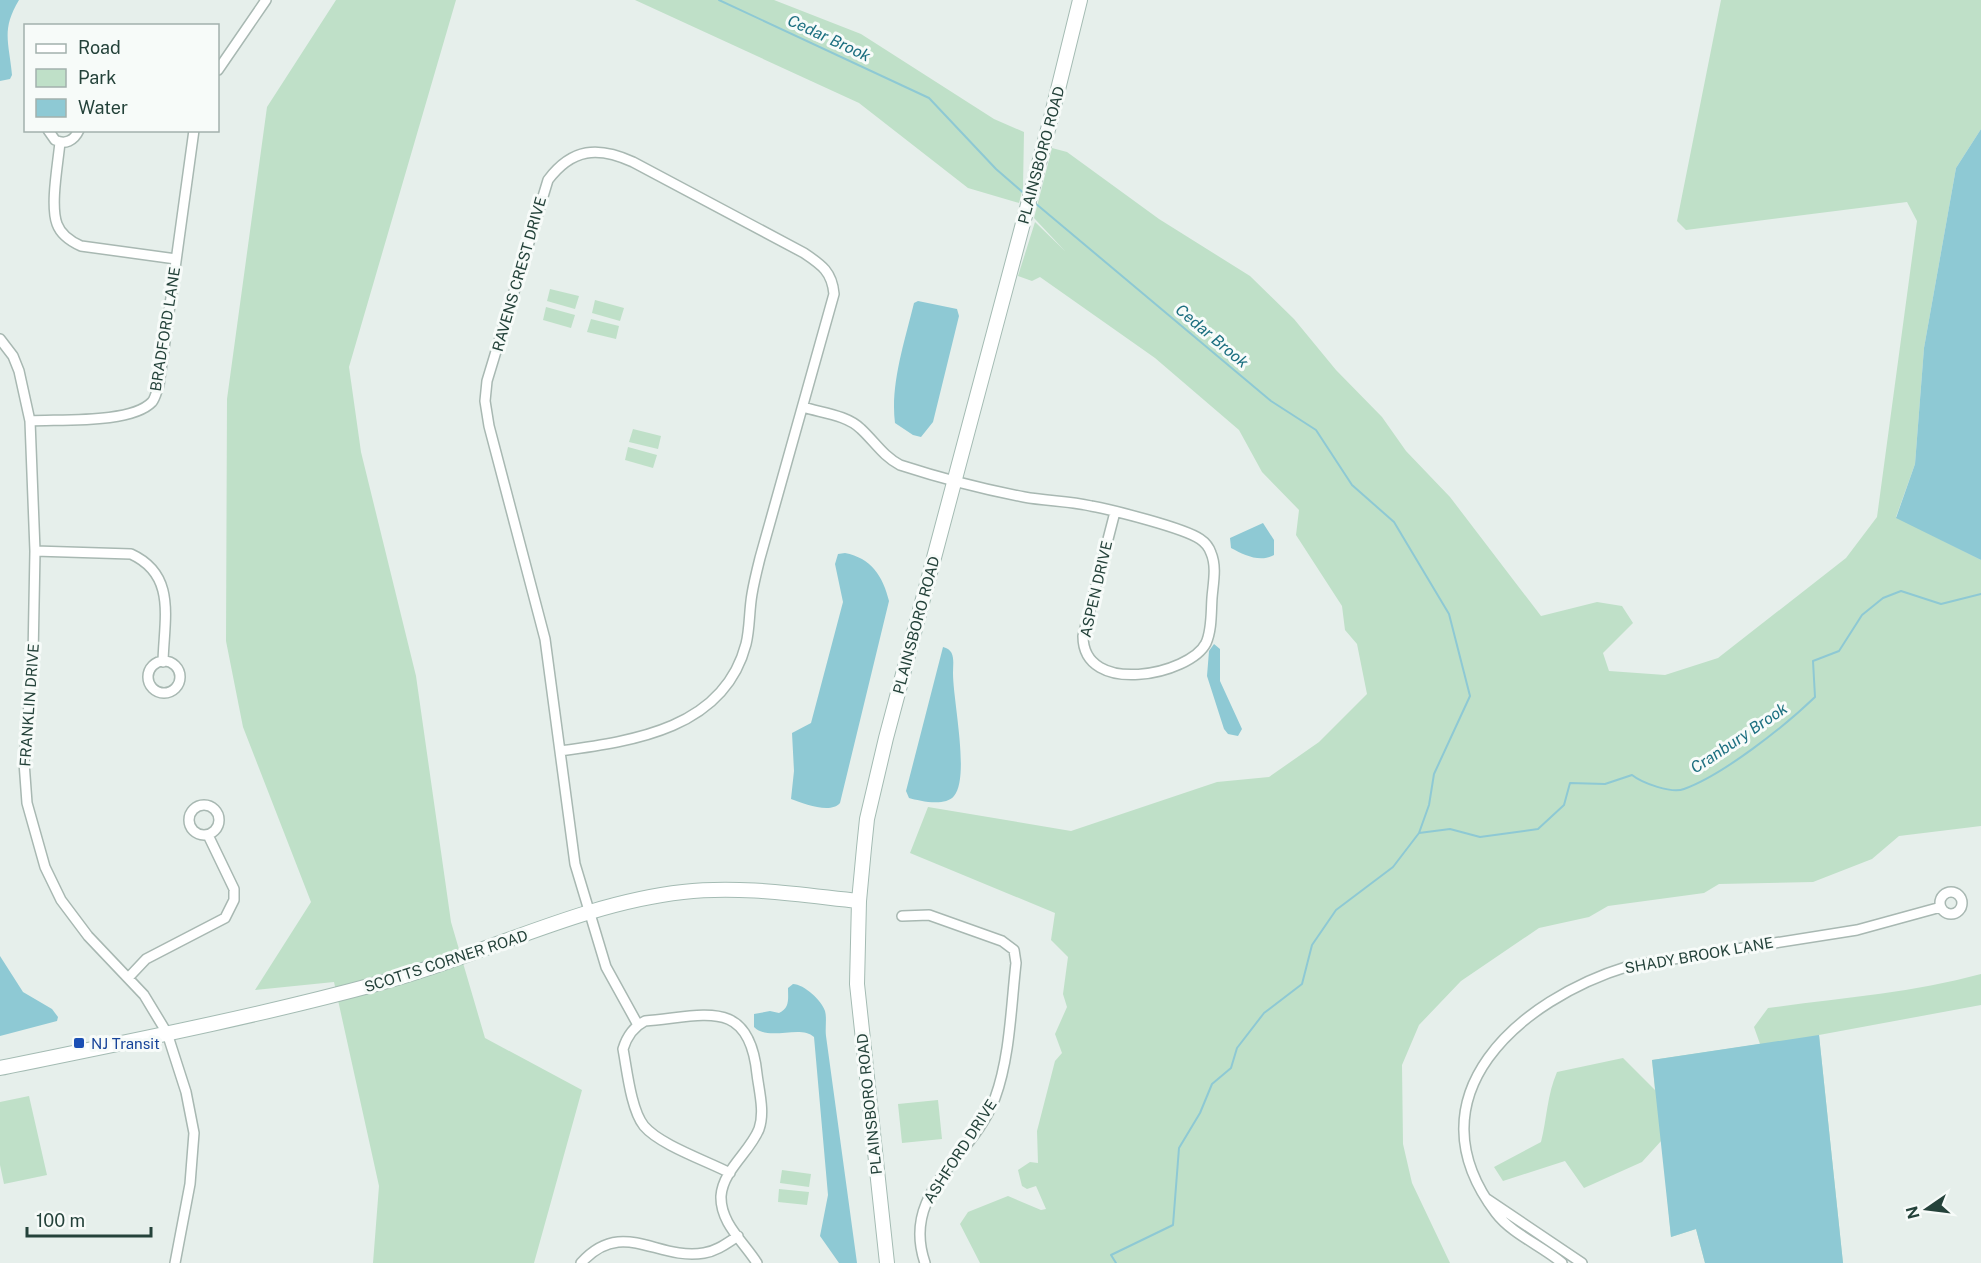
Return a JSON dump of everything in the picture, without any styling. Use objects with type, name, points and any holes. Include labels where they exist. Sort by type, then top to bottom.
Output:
[{"type":"street","points":[[219,69],[266,0]]},
{"type":"street","name":"PLAINSBORO ROAD","points":[[887,1263],[860,1019],[859,901],[867,819],[1080,0]]},
{"type":"street","points":[[49,132],[60,142],[72,140],[78,132]]},
{"type":"street","name":"BRADFORD LANE","points":[[30,421],[114,416],[136,412],[153,402],[159,385],[194,132]]},
{"type":"street","points":[[60,142],[55,211],[57,224],[69,240],[81,246],[176,259]]},
{"type":"street","name":"RAVENS CREST DRIVE","points":[[560,751],[615,743],[654,734],[700,712],[729,684],[739,666],[746,643],[752,593],[760,558],[834,294],[832,277],[826,268],[804,253],[619,155],[606,152],[583,154],[563,163],[543,192],[487,381],[485,400],[489,426],[545,639],[575,864],[588,914],[606,967],[638,1025]]},
{"type":"street","name":"FRANKLIN DRIVE","points":[[0,339],[13,356],[19,371],[30,421],[35,551],[33,657],[24,762],[27,803],[34,836],[45,867],[61,900],[88,936],[129,977],[167,1033],[186,1092],[194,1133],[190,1184],[175,1263]]},
{"type":"street","points":[[803,407],[849,420],[861,428],[887,458],[900,465],[955,480]]},
{"type":"street","name":"ASPEN DRIVE","points":[[955,480],[1023,497],[1073,502],[1115,512],[1200,538],[1212,555],[1215,567],[1210,630],[1206,644],[1188,661],[1152,671],[1113,674],[1101,670],[1084,650],[1083,636],[1115,512]]},
{"type":"street","points":[[35,551],[131,554],[145,561],[158,574],[164,589],[163,662]]},
{"type":"street","points":[[129,977],[146,959],[225,918],[234,900],[234,889],[208,835]]},
{"type":"street","name":"SCOTTS CORNER ROAD","points":[[0,1068],[349,992],[423,972],[588,914],[651,897],[709,890],[859,901]]},
{"type":"street","name":"SHADY BROOK LANE","points":[[1562,1263],[1498,1216],[1485,1197],[1468,1158],[1465,1134],[1466,1107],[1475,1076],[1506,1036],[1570,989],[1594,976],[1629,966],[1857,930],[1941,907]]},
{"type":"street","name":"ASHFORD DRIVE","points":[[902,916],[929,915],[1009,944],[1014,950],[1016,963],[1007,1039],[994,1102],[926,1199],[921,1217],[919,1240],[926,1263]]},
{"type":"street","points":[[730,1173],[656,1136],[644,1125],[638,1113],[622,1049],[638,1025],[645,1021],[719,1014],[735,1022],[751,1041],[762,1117],[753,1140],[730,1173],[721,1195],[722,1209],[757,1263]]},
{"type":"street","points":[[1485,1197],[1582,1263]]},
{"type":"street","points":[[581,1263],[595,1249],[612,1242],[628,1240],[698,1254],[719,1248],[738,1236]]},
{"type":"street","points":[[1550,1253],[1556,1244]]},
{"type":"green space","points":[[336,0],[456,0],[349,367],[361,452],[416,676],[451,922],[485,1038],[582,1090],[534,1263],[373,1263],[379,1186],[334,982],[255,990],[311,902],[243,727],[226,641],[227,399],[267,107]]},
{"type":"green space","points":[[635,0],[774,0],[861,34],[994,119],[1024,132],[1023,188],[1019,203],[968,188],[859,103]]},
{"type":"green space","points":[[1721,0],[1981,0],[1981,129],[1956,168],[1924,348],[1915,464],[1896,517],[1981,560],[1981,826],[1899,836],[1872,859],[1813,882],[1719,884],[1704,893],[1608,906],[1589,917],[1539,928],[1461,981],[1419,1025],[1402,1065],[1403,1144],[1412,1183],[1450,1263],[980,1263],[960,1224],[968,1212],[1008,1196],[1041,1210],[1046,1209],[1036,1186],[1027,1189],[1022,1186],[1018,1170],[1030,1162],[1038,1163],[1037,1131],[1055,1061],[1062,1053],[1055,1034],[1067,1007],[1063,994],[1068,957],[1051,940],[1055,913],[910,853],[928,807],[1071,831],[1217,782],[1269,777],[1319,742],[1367,694],[1357,644],[1345,630],[1342,606],[1296,535],[1299,510],[1262,472],[1239,430],[1155,358],[1040,277],[1032,281],[1018,276],[1035,222],[1065,251],[1034,218],[1052,148],[1067,152],[1159,219],[1250,276],[1294,319],[1336,370],[1382,417],[1406,451],[1450,497],[1541,616],[1597,602],[1622,606],[1633,623],[1603,653],[1609,671],[1665,675],[1718,658],[1846,558],[1877,517],[1917,221],[1907,202],[1686,230],[1677,221]]},
{"type":"green space","points":[[550,289],[579,296],[575,309],[547,301]]},
{"type":"green space","points":[[595,300],[624,308],[620,321],[592,313]]},
{"type":"green space","points":[[546,307],[575,315],[571,328],[543,320]]},
{"type":"green space","points":[[591,319],[619,326],[616,339],[587,332]]},
{"type":"green space","points":[[633,429],[661,436],[658,449],[629,442]]},
{"type":"green space","points":[[628,447],[657,455],[653,468],[625,460]]},
{"type":"green space","points":[[1981,974],[1981,1005],[1819,1035],[1843,1263],[1705,1263],[1696,1229],[1671,1237],[1662,1140],[1642,1162],[1584,1188],[1565,1161],[1503,1181],[1494,1167],[1541,1142],[1549,1098],[1557,1072],[1623,1058],[1655,1090],[1652,1060],[1760,1044],[1754,1027],[1768,1008],[1902,990]]},
{"type":"green space","points":[[29,1096],[47,1175],[4,1184],[0,1165],[0,1102]]},
{"type":"green space","points":[[938,1100],[942,1139],[902,1143],[898,1104]]},
{"type":"green space","points":[[782,1170],[811,1174],[809,1187],[780,1183]]},
{"type":"green space","points":[[779,1189],[809,1192],[807,1205],[778,1202]]},
{"type":"water","points":[[0,0],[19,0],[13,10],[8,28],[12,75],[10,79],[0,81]]},
{"type":"water","points":[[1981,129],[1981,560],[1896,518],[1915,464],[1924,348],[1956,168]]},
{"type":"water","points":[[918,301],[957,309],[959,316],[933,422],[921,437],[913,435],[895,423],[894,408],[899,363],[914,303]]},
{"type":"water","points":[[1263,523],[1274,540],[1274,555],[1258,558],[1231,548],[1230,538]]},
{"type":"water","points":[[838,554],[854,555],[869,564],[879,576],[889,601],[840,803],[824,808],[791,799],[794,771],[792,733],[811,723],[843,602],[835,564]]},
{"type":"water","points":[[1214,644],[1220,649],[1220,681],[1242,729],[1238,736],[1228,734],[1224,729],[1207,676],[1209,651]]},
{"type":"water","points":[[943,647],[950,651],[953,657],[961,756],[959,786],[954,796],[945,801],[919,801],[909,798],[906,791]]},
{"type":"water","points":[[0,956],[23,992],[52,1009],[58,1017],[57,1021],[0,1036]]},
{"type":"water","points":[[793,984],[812,994],[825,1011],[826,1036],[857,1263],[839,1263],[820,1236],[828,1195],[814,1037],[801,1032],[768,1033],[754,1027],[754,1014],[770,1011],[779,1013],[785,1009],[788,1003],[788,988]]},
{"type":"water","points":[[1819,1035],[1843,1263],[1705,1263],[1696,1229],[1671,1237],[1652,1060]]},
{"type":"waterway","name":"Cedar Brook","points":[[719,0],[929,98],[996,169],[1026,195]]},
{"type":"waterway","name":"Cedar Brook","points":[[1035,203],[1271,401],[1316,430],[1352,485],[1394,522],[1449,614],[1470,696],[1434,774],[1429,805],[1419,833]]},
{"type":"waterway","name":"Cranbury Brook","points":[[1116,1263],[1111,1255],[1173,1225],[1179,1148],[1200,1113],[1212,1084],[1231,1068],[1237,1048],[1264,1013],[1302,984],[1312,945],[1336,910],[1393,867],[1419,833],[1450,829],[1480,837],[1538,829],[1564,805],[1570,783],[1605,784],[1632,775],[1657,787],[1672,790],[1684,789],[1717,773],[1753,749],[1815,697],[1813,661],[1839,651],[1862,615],[1883,598],[1901,591],[1941,604],[1981,594]]},
{"type":"place","name":"NJ Transit","points":[[79,1043]]}]
